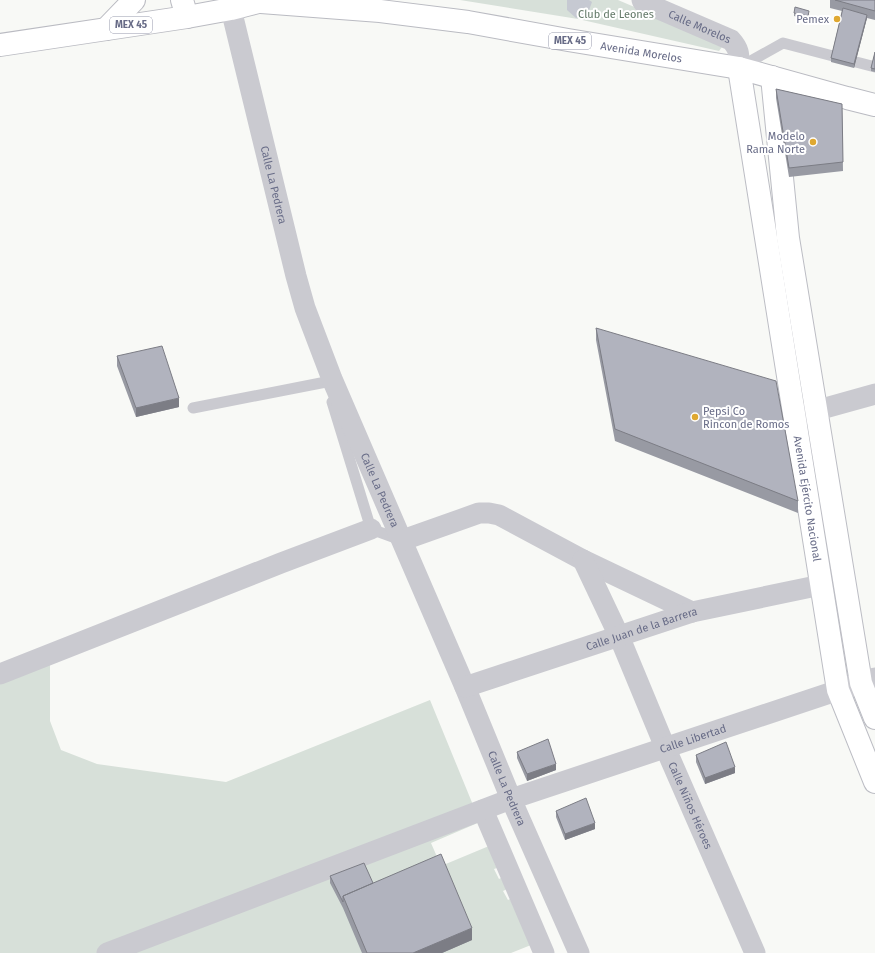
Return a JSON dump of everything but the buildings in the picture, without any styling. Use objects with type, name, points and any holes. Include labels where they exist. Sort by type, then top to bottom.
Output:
[{"type":"main road","points":[[106,29],[134,0]]},
{"type":"main road","name":"MEX 45","points":[[0,44],[106,29],[184,8],[231,9],[263,1]]},
{"type":"main road","name":"Avenida Morelos","points":[[263,1],[400,6],[468,22],[576,42],[739,68],[875,105]]},
{"type":"main road","name":"Avenida Ejército Nacional","points":[[739,68],[794,417],[793,453],[821,585],[838,690],[875,782]]},
{"type":"main road","points":[[772,77],[788,238],[817,410],[875,718]]},
{"type":"main road","points":[[766,240],[788,238]]},
{"type":"street","name":"Calle Morelos","points":[[642,0],[643,2],[731,40],[737,47],[739,53],[739,68]]},
{"type":"street","name":"Calle La Pedrera","points":[[231,9],[296,276],[329,381],[403,540],[511,799],[579,953]]},
{"type":"street","points":[[794,417],[875,394]]},
{"type":"street","points":[[403,540],[479,513],[499,515],[583,560],[692,612]]},
{"type":"street","points":[[0,674],[371,529]]},
{"type":"street","name":"Calle Niños Héroes","points":[[583,560],[619,636],[664,748],[755,953]]},
{"type":"street","name":"Calle Juan de la Barrera","points":[[465,687],[692,612],[821,585]]},
{"type":"street","name":"Calle Libertad","points":[[107,953],[511,799],[868,680]]},
{"type":"street","points":[[483,810],[544,953]]},
{"type":"lane","points":[[739,68],[783,43],[875,67]]},
{"type":"lane","points":[[193,408],[329,381],[371,529],[403,540]]},
{"type":"green space","name":"Club de Leones","points":[[460,0],[618,0],[719,43],[722,47],[719,51],[578,19]]},
{"type":"green space","points":[[50,660],[50,721],[61,750],[97,764],[226,782],[430,700],[480,822],[431,843],[441,866],[489,846],[497,868],[494,869],[499,879],[501,878],[507,889],[503,891],[508,900],[510,899],[531,945],[511,953],[0,953],[0,680]]},
{"type":"shaded area","points":[[567,0],[589,0],[592,2],[587,16],[576,18],[567,10]]},
{"type":"place","name":"Pemex","points":[[837,19]]},
{"type":"place","name":"Modelo Rama Norte","points":[[813,142]]},
{"type":"place","name":"Pepsi Co Rincon de Romos","points":[[695,417]]}]
